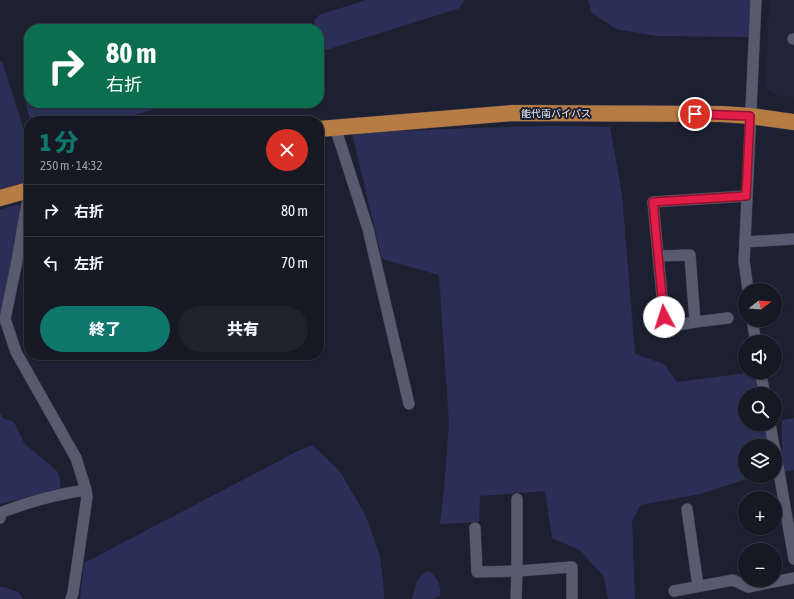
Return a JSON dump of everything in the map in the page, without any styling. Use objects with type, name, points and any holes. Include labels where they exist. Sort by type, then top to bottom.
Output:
[{"type":"highway","name":"能代南バイパス","points":[[324,128],[512,114],[707,114],[750,116],[794,122]]},
{"type":"highway","points":[[0,198],[24,192]]},
{"type":"street","points":[[747,283],[744,261],[746,196],[756,0]]},
{"type":"street","points":[[335,127],[368,230],[409,404]]},
{"type":"street","points":[[728,318],[672,326],[664,317],[653,202],[746,196]]},
{"type":"street","points":[[24,220],[4,320],[16,352],[76,458],[86,490],[87,497],[82,537],[71,599]]},
{"type":"street","points":[[745,242],[794,239]]},
{"type":"street","points":[[658,256],[690,255],[695,322]]},
{"type":"street","points":[[781,483],[794,559]]},
{"type":"street","points":[[0,518],[0,513],[24,504],[69,492],[86,490]]},
{"type":"street","points":[[516,599],[517,499]]},
{"type":"street","points":[[687,509],[698,586]]},
{"type":"street","points":[[475,528],[476,572],[572,567],[572,599]]},
{"type":"street","points":[[674,591],[733,580],[748,587],[794,578]]},
{"type":"shaded area","points":[[366,0],[464,0],[460,8],[326,50],[324,47],[324,24],[315,24],[314,21],[319,15]]},
{"type":"shaded area","points":[[588,0],[752,0],[751,37],[657,36],[616,29],[591,12]]},
{"type":"shaded area","points":[[769,0],[794,0],[794,97],[780,96],[766,89]]},
{"type":"shaded area","points":[[0,61],[2,61],[24,130],[24,182],[0,190]]},
{"type":"shaded area","points":[[158,108],[130,116],[29,116],[27,109]]},
{"type":"shaded area","points":[[553,126],[610,127],[622,195],[635,354],[664,364],[677,382],[738,374],[738,379],[762,379],[763,387],[738,387],[738,431],[769,431],[770,439],[738,439],[738,482],[700,494],[640,505],[632,522],[635,599],[608,599],[604,577],[580,550],[552,538],[545,491],[480,496],[479,522],[440,524],[449,423],[439,275],[382,259],[352,133]]},
{"type":"shaded area","points":[[18,204],[21,209],[14,252],[0,316],[0,210]]},
{"type":"shaded area","points":[[0,413],[3,418],[14,422],[24,443],[58,472],[60,488],[0,504]]},
{"type":"shaded area","points":[[794,418],[794,470],[782,472],[782,431],[782,420]]},
{"type":"shaded area","points":[[312,445],[339,470],[365,514],[380,556],[384,599],[80,599],[84,563]]},
{"type":"shaded area","points":[[429,571],[438,582],[440,596],[431,599],[412,599],[415,586],[419,579],[424,573]]},
{"type":"shaded area","points":[[0,587],[18,592],[23,599],[0,599]]},
{"type":"route","points":[[664,317],[653,202],[746,196],[750,116],[695,114]]}]
